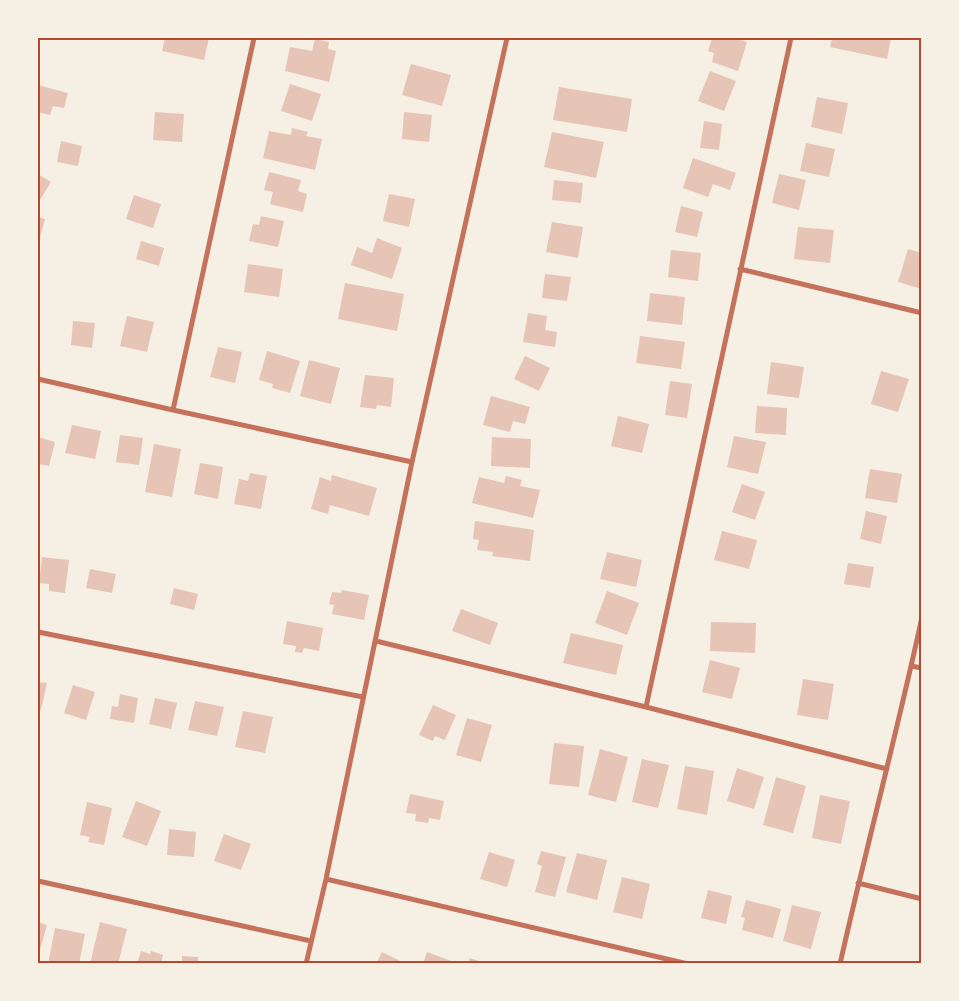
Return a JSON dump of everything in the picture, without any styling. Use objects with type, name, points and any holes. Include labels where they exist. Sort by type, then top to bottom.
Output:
[{"type":"street","points":[[173,410],[254,38]]},
{"type":"street","points":[[306,964],[326,879],[412,462],[507,38]]},
{"type":"street","points":[[646,707],[790,38]]},
{"type":"street","points":[[740,268],[922,313]]},
{"type":"street","points":[[38,379],[412,462]]},
{"type":"street","points":[[840,964],[922,617]]},
{"type":"street","points":[[38,632],[363,697]]},
{"type":"street","points":[[376,641],[646,707],[887,769]]},
{"type":"street","points":[[911,666],[922,668]]},
{"type":"street","points":[[326,879],[688,964]]},
{"type":"street","points":[[38,881],[311,941]]},
{"type":"street","points":[[858,883],[922,898]]},
{"type":"building","points":[[165,38],[209,38],[204,60],[162,51]]},
{"type":"building","points":[[712,38],[719,40],[720,38],[734,38],[747,42],[738,71],[712,62],[714,53],[708,51]]},
{"type":"building","points":[[832,38],[891,38],[887,59],[830,47]]},
{"type":"building","points":[[315,39],[329,42],[328,49],[336,51],[329,82],[285,71],[290,47],[312,51]]},
{"type":"building","points":[[411,64],[451,75],[442,106],[402,95]]},
{"type":"building","points":[[710,71],[736,81],[724,111],[698,101]]},
{"type":"building","points":[[290,84],[321,94],[312,121],[281,111]]},
{"type":"building","points":[[38,85],[68,93],[64,108],[53,106],[50,115],[38,112]]},
{"type":"building","points":[[559,87],[632,99],[627,132],[553,120]]},
{"type":"building","points":[[817,97],[848,103],[842,134],[811,127]]},
{"type":"building","points":[[155,112],[184,114],[182,142],[153,140]]},
{"type":"building","points":[[404,112],[432,115],[429,142],[402,139]]},
{"type":"building","points":[[704,121],[722,124],[719,150],[700,148]]},
{"type":"building","points":[[292,128],[308,132],[306,136],[322,139],[315,170],[263,158],[269,131],[291,135]]},
{"type":"building","points":[[552,132],[604,142],[596,178],[544,167]]},
{"type":"building","points":[[61,141],[82,146],[78,166],[57,162]]},
{"type":"building","points":[[806,143],[835,149],[829,177],[800,171]]},
{"type":"building","points":[[693,158],[736,173],[730,190],[713,184],[708,197],[683,188]]},
{"type":"building","points":[[269,172],[301,180],[298,191],[307,194],[303,212],[270,204],[273,192],[264,190]]},
{"type":"building","points":[[38,174],[51,182],[38,203]]},
{"type":"building","points":[[779,174],[806,180],[799,210],[772,203]]},
{"type":"building","points":[[554,180],[583,183],[581,203],[552,200]]},
{"type":"building","points":[[389,194],[415,199],[409,227],[383,221]]},
{"type":"building","points":[[134,195],[161,204],[153,228],[126,219]]},
{"type":"building","points":[[681,206],[703,212],[697,237],[675,232]]},
{"type":"building","points":[[261,216],[284,221],[278,247],[249,241],[253,224],[259,225]]},
{"type":"building","points":[[38,217],[45,219],[38,245]]},
{"type":"building","points":[[552,222],[583,227],[578,258],[546,252]]},
{"type":"building","points":[[798,227],[834,230],[830,263],[794,259]]},
{"type":"building","points":[[377,238],[402,248],[392,279],[351,265],[357,247],[372,253]]},
{"type":"building","points":[[141,241],[164,248],[159,266],[136,259]]},
{"type":"building","points":[[908,249],[922,253],[922,289],[898,282]]},
{"type":"building","points":[[671,250],[701,253],[698,281],[668,277]]},
{"type":"building","points":[[248,264],[283,269],[279,297],[244,292]]},
{"type":"building","points":[[545,274],[571,277],[567,301],[542,298]]},
{"type":"building","points":[[345,283],[404,294],[397,331],[338,319]]},
{"type":"building","points":[[650,293],[685,297],[682,325],[647,321]]},
{"type":"building","points":[[528,313],[547,316],[545,330],[557,332],[555,347],[523,342]]},
{"type":"building","points":[[127,316],[154,322],[147,352],[120,346]]},
{"type":"building","points":[[73,321],[95,323],[92,348],[71,345]]},
{"type":"building","points":[[640,336],[685,342],[681,369],[636,363]]},
{"type":"building","points":[[218,347],[242,352],[235,383],[210,377]]},
{"type":"building","points":[[267,351],[300,361],[290,393],[272,388],[273,384],[259,380]]},
{"type":"building","points":[[525,356],[550,368],[539,391],[514,379]]},
{"type":"building","points":[[309,360],[340,368],[331,404],[300,396]]},
{"type":"building","points":[[771,362],[804,367],[799,398],[767,394]]},
{"type":"building","points":[[881,371],[909,379],[898,412],[871,404]]},
{"type":"building","points":[[365,375],[394,378],[391,407],[377,405],[376,409],[360,407]]},
{"type":"building","points":[[670,381],[692,384],[687,418],[665,415]]},
{"type":"building","points":[[491,396],[530,407],[525,424],[513,421],[510,432],[483,425]]},
{"type":"building","points":[[757,406],[787,408],[786,435],[755,433]]},
{"type":"building","points":[[618,416],[649,424],[642,453],[611,446]]},
{"type":"building","points":[[72,425],[101,431],[95,459],[65,453]]},
{"type":"building","points":[[120,435],[143,438],[139,465],[116,462]]},
{"type":"building","points":[[734,436],[766,442],[758,474],[727,467]]},
{"type":"building","points":[[38,437],[55,442],[49,466],[38,464]]},
{"type":"building","points":[[492,437],[531,439],[530,468],[491,466]]},
{"type":"building","points":[[154,444],[181,449],[172,497],[145,492]]},
{"type":"building","points":[[200,463],[223,467],[218,499],[194,494]]},
{"type":"building","points":[[870,469],[902,474],[897,503],[865,498]]},
{"type":"building","points":[[250,473],[267,476],[261,509],[234,504],[239,479],[248,481]]},
{"type":"building","points":[[332,475],[377,488],[369,516],[330,505],[328,514],[311,509],[320,477],[331,481]]},
{"type":"building","points":[[506,476],[522,480],[520,486],[540,490],[533,518],[472,503],[479,477],[504,483]]},
{"type":"building","points":[[742,484],[765,492],[755,520],[732,512]]},
{"type":"building","points":[[866,511],[887,516],[881,544],[860,539]]},
{"type":"building","points":[[475,521],[534,530],[530,561],[492,556],[493,552],[477,550],[479,540],[473,539]]},
{"type":"building","points":[[722,531],[757,540],[749,569],[714,560]]},
{"type":"building","points":[[607,552],[642,560],[636,587],[600,579]]},
{"type":"building","points":[[42,557],[69,560],[65,593],[49,591],[49,584],[39,583]]},
{"type":"building","points":[[848,563],[874,567],[870,588],[844,584]]},
{"type":"building","points":[[90,569],[116,574],[112,593],[86,588]]},
{"type":"building","points":[[174,588],[198,594],[194,610],[170,604]]},
{"type":"building","points":[[342,590],[369,595],[364,620],[332,614],[334,605],[329,604],[332,592],[341,593]]},
{"type":"building","points":[[607,591],[639,603],[627,635],[595,623]]},
{"type":"building","points":[[461,609],[498,623],[490,645],[452,631]]},
{"type":"building","points":[[287,621],[323,628],[319,651],[304,648],[302,653],[295,652],[296,646],[283,644]]},
{"type":"building","points":[[711,622],[756,623],[755,653],[710,651]]},
{"type":"building","points":[[571,633],[623,645],[616,675],[563,663]]},
{"type":"building","points":[[710,660],[740,668],[732,699],[702,692]]},
{"type":"building","points":[[803,679],[834,684],[828,720],[797,715]]},
{"type":"building","points":[[38,682],[47,683],[41,710],[38,709]]},
{"type":"building","points":[[73,685],[95,692],[86,720],[64,713]]},
{"type":"building","points":[[120,694],[138,698],[134,723],[110,719],[112,706],[118,707]]},
{"type":"building","points":[[155,698],[177,703],[171,729],[149,724]]},
{"type":"building","points":[[195,701],[224,707],[217,736],[188,730]]},
{"type":"building","points":[[433,705],[456,715],[445,740],[435,736],[433,741],[419,735]]},
{"type":"building","points":[[243,711],[273,717],[265,753],[235,747]]},
{"type":"building","points":[[467,718],[492,725],[481,762],[456,755]]},
{"type":"building","points":[[554,743],[584,746],[579,787],[549,784]]},
{"type":"building","points":[[600,749],[628,757],[616,802],[588,795]]},
{"type":"building","points":[[642,759],[669,765],[658,808],[632,802]]},
{"type":"building","points":[[685,766],[714,771],[707,815],[677,809]]},
{"type":"building","points":[[737,768],[764,777],[754,809],[727,801]]},
{"type":"building","points":[[776,777],[806,786],[793,833],[763,825]]},
{"type":"building","points":[[410,794],[444,801],[440,820],[429,818],[428,823],[415,821],[416,814],[406,813]]},
{"type":"building","points":[[820,795],[850,801],[841,844],[812,838]]},
{"type":"building","points":[[136,801],[161,811],[147,846],[122,837]]},
{"type":"building","points":[[87,802],[112,808],[104,845],[88,842],[90,837],[80,835]]},
{"type":"building","points":[[169,829],[196,832],[194,857],[167,855]]},
{"type":"building","points":[[224,834],[251,844],[241,870],[214,861]]},
{"type":"building","points":[[541,851],[566,857],[555,897],[535,892],[542,866],[537,864]]},
{"type":"building","points":[[489,852],[515,860],[507,887],[480,879]]},
{"type":"building","points":[[577,853],[607,860],[597,900],[566,892]]},
{"type":"building","points":[[622,877],[650,884],[642,919],[613,912]]},
{"type":"building","points":[[708,890],[732,896],[726,924],[701,918]]},
{"type":"building","points":[[746,900],[781,909],[773,938],[742,930],[745,918],[741,917]]},
{"type":"building","points":[[792,905],[821,912],[811,949],[783,941]]},
{"type":"building","points":[[38,922],[47,925],[38,957]]},
{"type":"building","points":[[100,922],[127,929],[118,964],[90,964]]},
{"type":"building","points":[[55,928],[85,934],[79,964],[48,964]]},
{"type":"building","points":[[141,951],[150,954],[151,951],[163,955],[161,964],[137,964]]},
{"type":"building","points":[[382,952],[406,964],[376,964]]},
{"type":"building","points":[[427,952],[457,963],[457,964],[423,964]]},
{"type":"building","points":[[182,956],[198,957],[198,964],[182,964]]},
{"type":"building","points":[[470,958],[484,963],[484,964],[468,964]]}]
